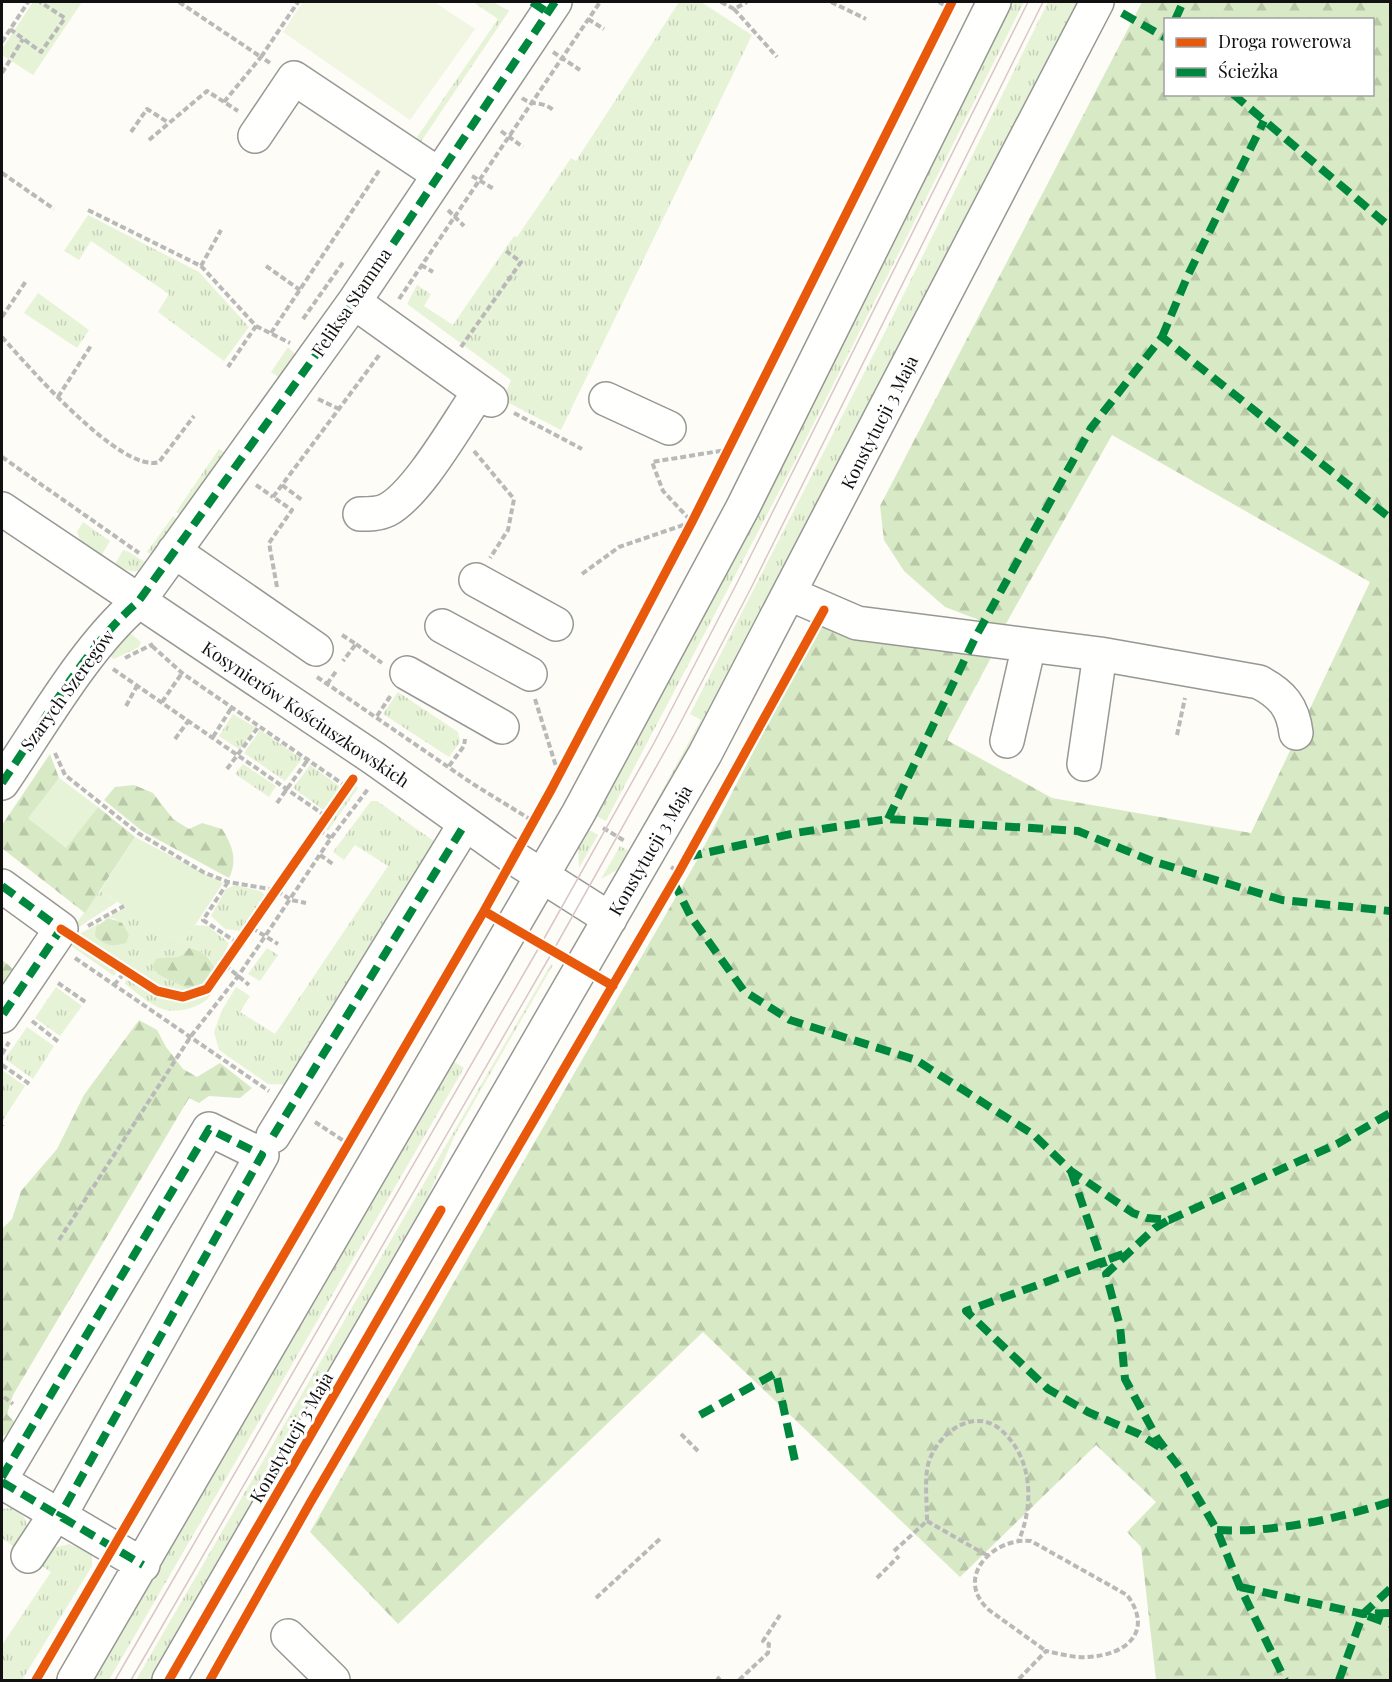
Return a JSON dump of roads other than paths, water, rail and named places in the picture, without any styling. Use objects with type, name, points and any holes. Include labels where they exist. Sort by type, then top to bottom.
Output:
[{"type":"street","points":[[74,1680],[578,814],[742,509],[994,2]]},
{"type":"street","name":"Konstytucji 3 Maja","points":[[169,1680],[648,854],[790,594],[1097,2]]},
{"type":"street","name":"Feliksa Stamma","points":[[129,610],[354,302],[545,5]]},
{"type":"street","points":[[258,131],[294,78],[438,174]]},
{"type":"street","points":[[354,302],[395,319],[485,396],[410,492],[387,510],[373,514],[360,514]]},
{"type":"street","points":[[606,399],[669,428]]},
{"type":"street","name":"Kosynierów Kościuszkowskich","points":[[2,509],[129,610],[375,759],[465,824],[610,919]]},
{"type":"street","points":[[174,551],[326,640]]},
{"type":"street","points":[[476,580],[556,624]]},
{"type":"street","points":[[790,594],[857,623],[1100,654],[1259,682],[1274,690],[1285,700],[1294,715],[1296,733]]},
{"type":"street","name":"Szarych Szeregów","points":[[2,783],[98,643],[129,610]]},
{"type":"street","points":[[442,626],[531,681]]},
{"type":"street","points":[[1007,741],[1029,645]]},
{"type":"street","points":[[1084,764],[1100,654]]},
{"type":"street","points":[[407,673],[502,727]]},
{"type":"street","points":[[273,1136],[465,824]]},
{"type":"street","points":[[2,886],[62,935],[5,1010]]},
{"type":"street","points":[[2,1477],[210,1129],[262,1155],[57,1516],[28,1556]]},
{"type":"street","points":[[2,1482],[143,1565]]},
{"type":"street","points":[[288,1636],[333,1680]]},
{"type":"tram line","points":[[115,1680],[541,944],[654,743],[737,583],[1028,2]]},
{"type":"tram line","points":[[131,1680],[553,951],[674,735],[750,590],[1043,2]]}]
